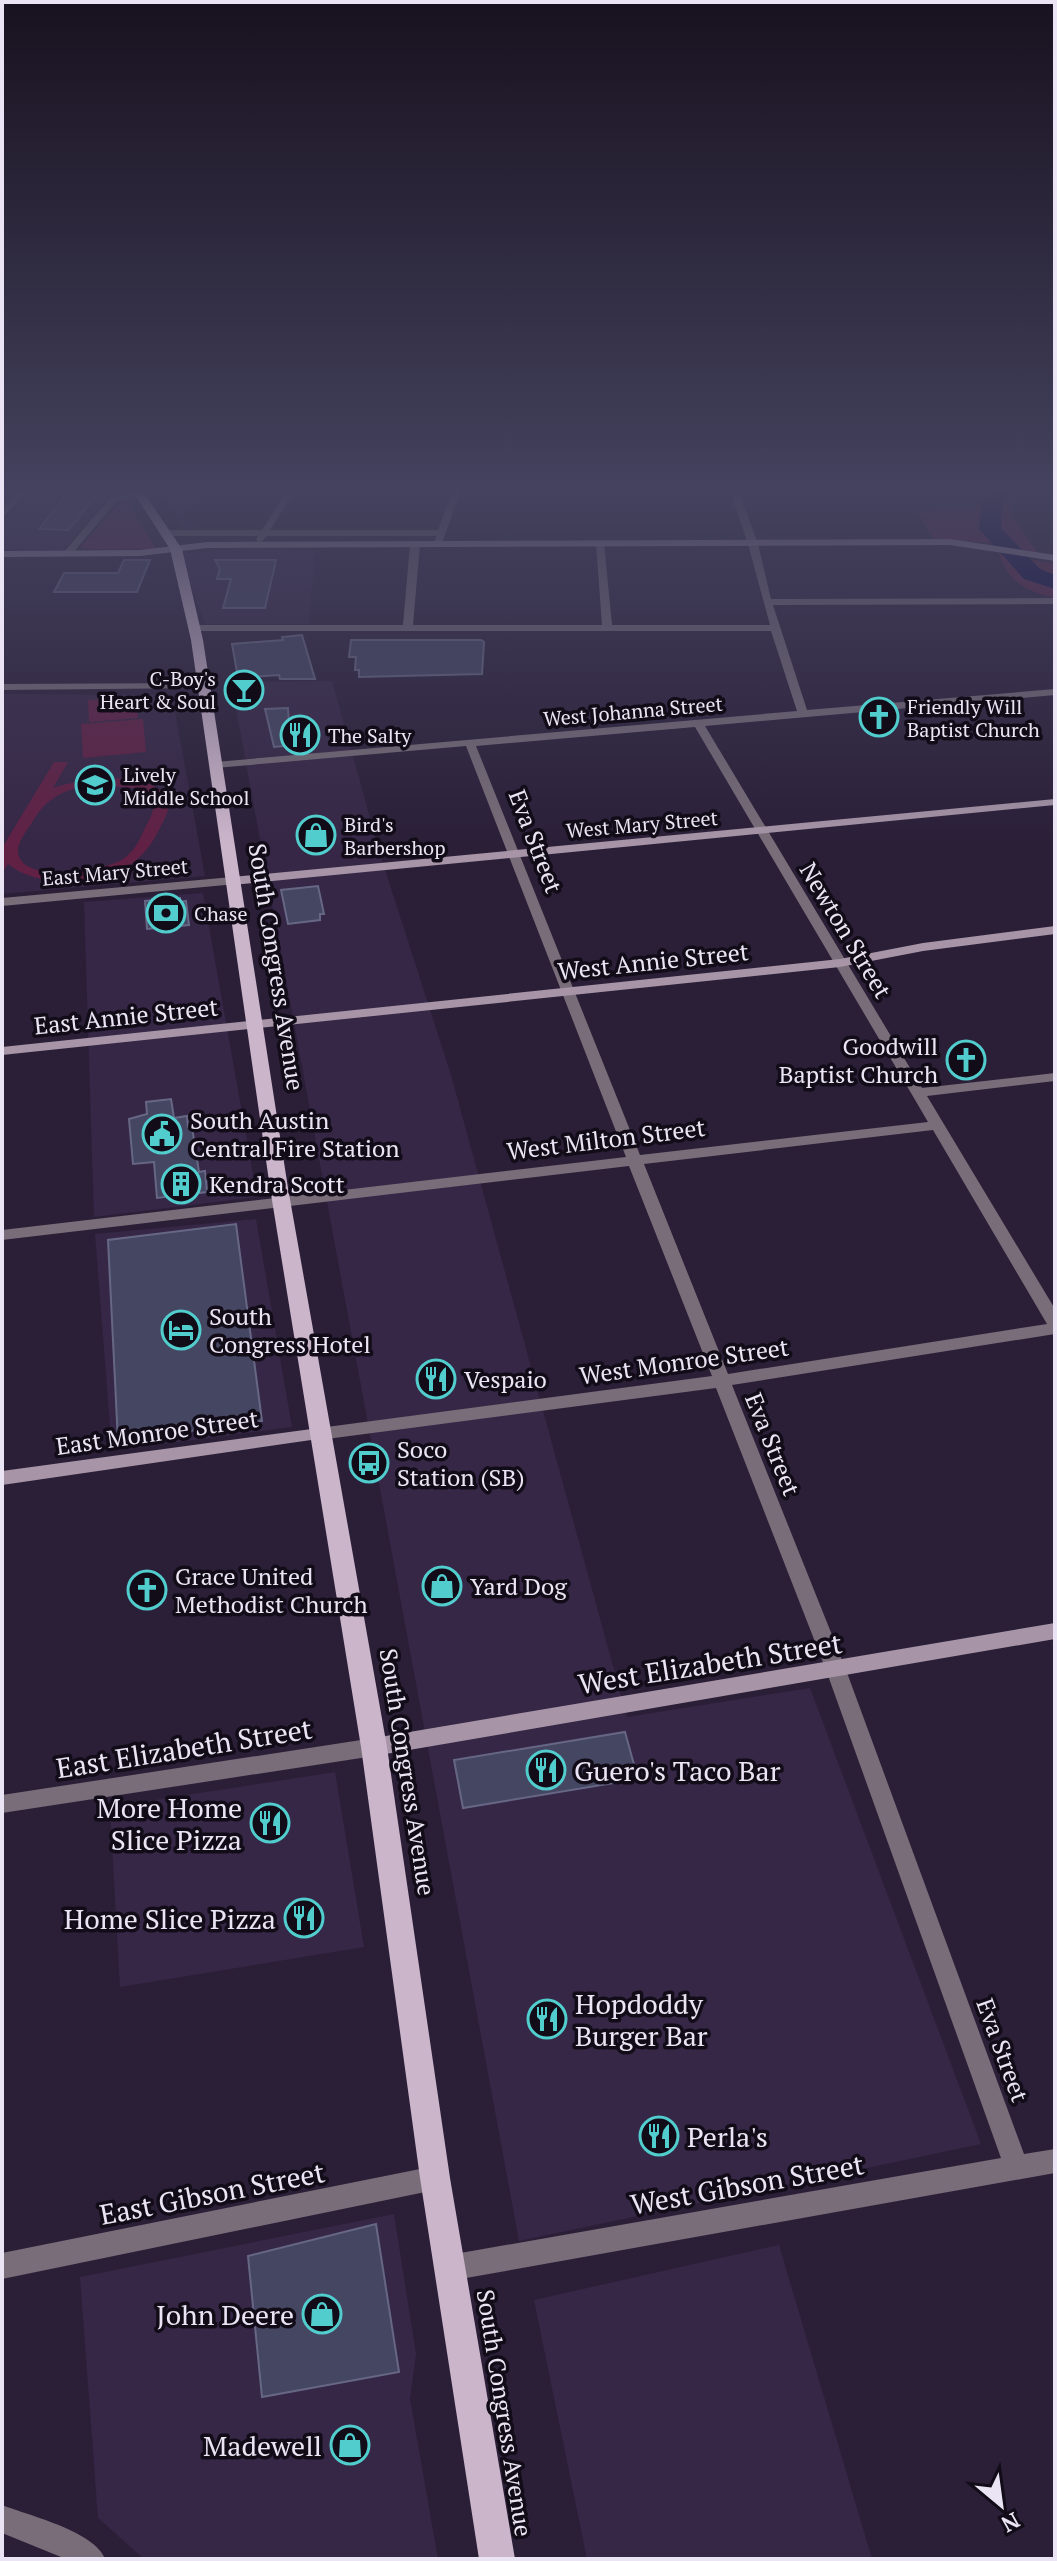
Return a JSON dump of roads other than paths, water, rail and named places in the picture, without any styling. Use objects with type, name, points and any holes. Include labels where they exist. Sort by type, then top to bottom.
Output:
[{"type":"main road","name":"South Congress Avenue","points":[[189,607],[204,685],[319,1434],[374,1747],[435,2178],[497,2559]]},
{"type":"street","points":[[408,628],[410,607]]},
{"type":"street","points":[[605,607],[607,627]]},
{"type":"street","points":[[768,607],[803,714]]},
{"type":"street","points":[[194,628],[775,628]]},
{"type":"street","points":[[2,687],[204,685]]},
{"type":"street","name":"West Johanna Street","points":[[215,765],[1055,692]]},
{"type":"street","name":"Newton Street","points":[[698,723],[1055,1326]]},
{"type":"street","name":"Eva Street","points":[[470,743],[632,1161],[836,1670],[1017,2168]]},
{"type":"street","name":"West Mary Street","points":[[232,881],[1055,802]]},
{"type":"street","name":"East Mary Street","points":[[2,902],[232,881]]},
{"type":"street","name":"West Annie Street","points":[[254,1025],[840,963],[923,947],[1055,930]]},
{"type":"street","name":"East Annie Street","points":[[2,1051],[254,1025]]},
{"type":"street","points":[[918,1093],[1055,1077]]},
{"type":"street","name":"West Milton Street","points":[[2,1235],[936,1125]]},
{"type":"street","name":"West Monroe Street","points":[[319,1434],[719,1381],[1055,1326]]},
{"type":"street","name":"East Monroe Street","points":[[2,1478],[319,1434]]},
{"type":"street","name":"West Elizabeth Street","points":[[374,1747],[1055,1631]]},
{"type":"street","name":"East Elizabeth Street","points":[[2,1804],[374,1747]]},
{"type":"street","name":"West Gibson Street","points":[[449,2268],[1055,2161]]},
{"type":"street","name":"East Gibson Street","points":[[2,2266],[435,2178]]},
{"type":"street","points":[[2,2519],[70,2545],[91,2559]]},
{"type":"place","name":"C-Boy's Heart & Soul","points":[[244,690]]},
{"type":"place","name":"Friendly Will Baptist Church","points":[[879,717]]},
{"type":"place","name":"The Salty","points":[[300,735]]},
{"type":"place","name":"Lively Middle School","points":[[95,785]]},
{"type":"place","name":"Bird's Barbershop","points":[[316,835]]},
{"type":"place","name":"Chase","points":[[166,913]]},
{"type":"place","name":"Goodwill Baptist Church","points":[[966,1060]]},
{"type":"place","name":"South Austin Central Fire Station","points":[[162,1134]]},
{"type":"place","name":"Kendra Scott","points":[[181,1184]]},
{"type":"place","name":"South Congress Hotel","points":[[181,1330]]},
{"type":"place","name":"Vespaio","points":[[436,1379]]},
{"type":"place","name":"Soco Station (SB)","points":[[369,1463]]},
{"type":"place","name":"Yard Dog","points":[[442,1586]]},
{"type":"place","name":"Grace United Methodist Church","points":[[147,1590]]},
{"type":"place","name":"Guero's Taco Bar","points":[[546,1770]]},
{"type":"place","name":"More Home Slice Pizza","points":[[270,1823]]},
{"type":"place","name":"Home Slice Pizza","points":[[304,1918]]},
{"type":"place","name":"Hopdoddy Burger Bar","points":[[547,2019]]},
{"type":"place","name":"Perla's","points":[[659,2136]]},
{"type":"place","name":"John Deere","points":[[322,2314]]},
{"type":"place","name":"Madewell","points":[[350,2445]]}]
